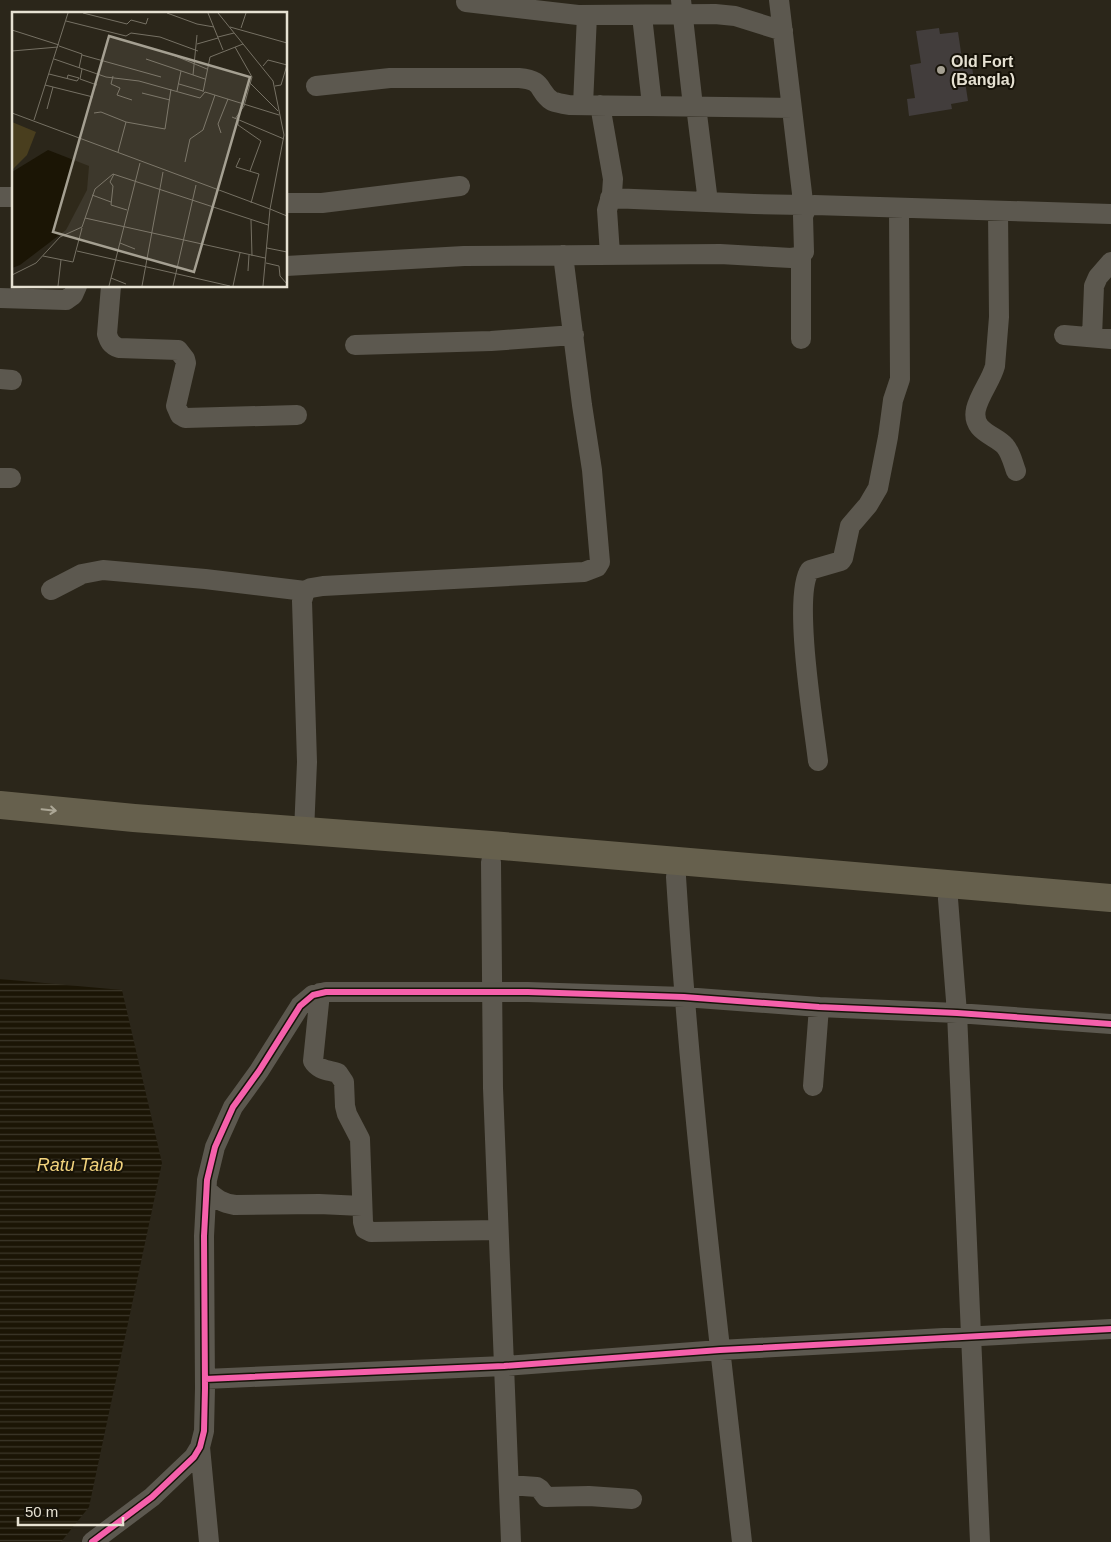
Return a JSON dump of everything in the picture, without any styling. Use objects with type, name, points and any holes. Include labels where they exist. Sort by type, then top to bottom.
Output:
[{"type":"highway","points":[[0,805],[304,832],[646,857],[1111,898]]},
{"type":"highway","points":[[0,823],[177,839],[948,899],[1111,914]]},
{"type":"street","points":[[288,266],[464,256],[720,254],[791,258],[801,254],[804,252],[805,244],[804,207],[779,0]]},
{"type":"street","points":[[466,2],[586,15],[642,16],[682,8],[735,16],[783,31]]},
{"type":"street","points":[[682,8],[708,202]]},
{"type":"street","points":[[586,15],[592,105],[613,180],[607,210],[610,254]]},
{"type":"street","points":[[642,16],[652,105]]},
{"type":"street","points":[[316,86],[390,78],[529,78],[554,102],[592,105],[792,108]]},
{"type":"street","points":[[288,203],[322,202],[460,186]]},
{"type":"street","points":[[610,198],[804,207],[814,205],[1111,214]]},
{"type":"street","points":[[818,761],[804,647],[803,612],[806,580],[810,570],[841,561],[850,526],[868,505],[878,488],[893,400],[900,379],[899,208]]},
{"type":"street","points":[[998,211],[999,317],[995,366],[993,374],[979,398],[976,412],[981,428],[986,434],[1005,444],[1016,471]]},
{"type":"street","points":[[801,254],[801,340]]},
{"type":"street","points":[[51,590],[82,574],[103,570],[205,579],[305,591],[323,586],[584,572],[597,567],[600,562],[600,555],[592,470],[564,255]]},
{"type":"street","points":[[1064,335],[1101,338],[1094,286],[1098,277],[1111,262]]},
{"type":"street","points":[[0,298],[66,300],[73,295],[76,288]]},
{"type":"street","points":[[111,288],[107,334],[113,346],[118,348],[178,350],[185,359],[186,363],[176,406],[180,416],[185,418],[296,415]]},
{"type":"street","points":[[355,345],[491,341],[574,335]]},
{"type":"street","points":[[304,832],[308,762],[302,601],[305,591]]},
{"type":"street","points":[[491,862],[493,1088],[511,1542]]},
{"type":"street","points":[[676,877],[684,997],[720,1350],[742,1542]]},
{"type":"street","points":[[948,899],[958,1013],[980,1542]]},
{"type":"street","points":[[92,1542],[152,1497],[194,1457],[200,1447],[204,1431],[205,1379],[204,1236],[207,1190],[214,1147],[233,1107],[259,1071],[300,1006],[313,995],[326,992],[528,992],[684,997],[1111,1024]]},
{"type":"street","points":[[320,993],[313,1061],[320,1068],[338,1073],[344,1082],[345,1106],[350,1121],[360,1139],[362,1206],[364,1226],[367,1231],[498,1230]]},
{"type":"street","points":[[813,1086],[819,1007]]},
{"type":"street","points":[[207,1190],[223,1203],[235,1205],[319,1204],[362,1206]]},
{"type":"street","points":[[205,1379],[504,1366],[720,1350],[1111,1329]]},
{"type":"street","points":[[200,1447],[209,1542]]},
{"type":"street","points":[[509,1486],[537,1487],[540,1488],[546,1497],[589,1496],[632,1499]]},
{"type":"water","name":"Ratu Talab","points":[[0,979],[122,990],[162,1163],[89,1507],[61,1542],[0,1542]]},
{"type":"building","name":"Old Fort (Bangla)","points":[[939,28],[940,34],[958,32],[962,59],[971,58],[973,74],[964,75],[968,101],[951,104],[952,109],[909,116],[907,99],[915,98],[910,65],[921,63],[916,31]]},
{"type":"cycle path","points":[[92,1542],[152,1497],[194,1457],[200,1447],[204,1431],[205,1388],[204,1236],[207,1180],[215,1147],[233,1107],[259,1071],[300,1006],[313,995],[326,992],[528,992],[684,997],[1111,1024]]},
{"type":"cycle path","points":[[205,1379],[504,1366],[720,1350],[1111,1329]]},
{"type":"place","name":"Old Fort (Bangla)","points":[[941,70]]}]
